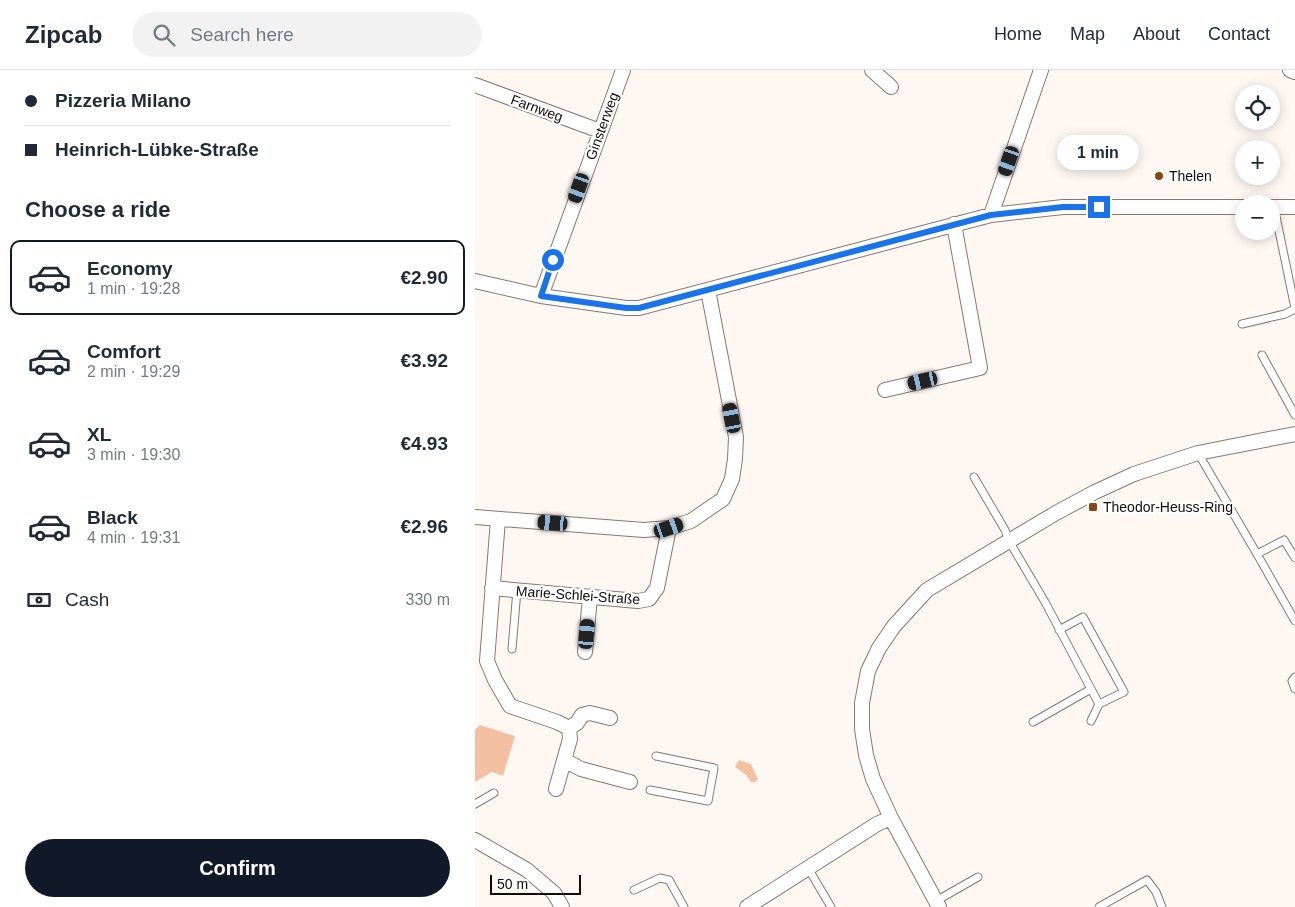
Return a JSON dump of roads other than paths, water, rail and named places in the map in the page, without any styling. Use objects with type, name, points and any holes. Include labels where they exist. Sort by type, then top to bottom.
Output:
[{"type":"street","name":"Ginsterweg","points":[[541,296],[623,70]]},
{"type":"street","points":[[871,70],[891,86]]},
{"type":"street","points":[[991,215],[1041,70]]},
{"type":"street","points":[[1290,70],[1295,72]]},
{"type":"street","name":"Farnweg","points":[[475,85],[600,131]]},
{"type":"street","points":[[1280,206],[1295,207]]},
{"type":"street","points":[[475,281],[541,296],[626,308],[646,306],[991,215],[1063,207],[1235,207]]},
{"type":"street","points":[[885,390],[980,368],[954,224]]},
{"type":"street","points":[[475,517],[644,530],[669,528],[691,520],[723,499],[732,479],[736,437],[708,290]]},
{"type":"street","points":[[938,904],[891,818],[873,779],[866,755],[862,729],[862,703],[868,671],[879,648],[894,626],[927,590],[1009,540],[1082,499],[1134,474],[1198,453],[1295,434]]},
{"type":"street","points":[[498,519],[487,661],[495,680],[510,706],[569,728]]},
{"type":"street","name":"Marie-Schlei-Straße","points":[[492,588],[638,601],[649,599],[657,588],[669,528]]},
{"type":"street","points":[[585,652],[591,597]]},
{"type":"street","points":[[569,728],[577,723],[582,715],[590,712],[610,718]]},
{"type":"street","points":[[556,789],[570,739],[569,728]]},
{"type":"street","points":[[565,760],[581,769],[630,782]]},
{"type":"street","points":[[747,907],[877,824],[891,818]]},
{"type":"street","points":[[475,840],[527,870],[554,893],[562,907]]},
{"type":"lane","points":[[1242,324],[1285,314],[1295,309],[1280,239]]},
{"type":"lane","points":[[1262,355],[1295,415]]},
{"type":"lane","points":[[1198,453],[1295,621]]},
{"type":"lane","points":[[974,477],[1045,602],[1099,704]]},
{"type":"lane","points":[[1257,554],[1284,540],[1295,558]]},
{"type":"lane","points":[[512,649],[517,590]]},
{"type":"lane","points":[[1059,630],[1083,617],[1124,692],[1099,704],[1091,721]]},
{"type":"lane","points":[[1295,677],[1292,681],[1295,689]]},
{"type":"lane","points":[[1033,722],[1091,689]]},
{"type":"lane","points":[[650,790],[708,801],[714,768],[656,756]]},
{"type":"lane","points":[[475,804],[494,793]]},
{"type":"lane","points":[[808,868],[831,907]]},
{"type":"lane","points":[[938,904],[978,877]]},
{"type":"lane","points":[[634,890],[660,878],[669,880],[683,907]]},
{"type":"lane","points":[[1099,907],[1147,880],[1157,892],[1162,907]]},
{"type":"place","name":"Thelen","points":[[1159,176]]},
{"type":"place","name":"Theodor-Heuss-Ring","points":[[1093,507]]}]
